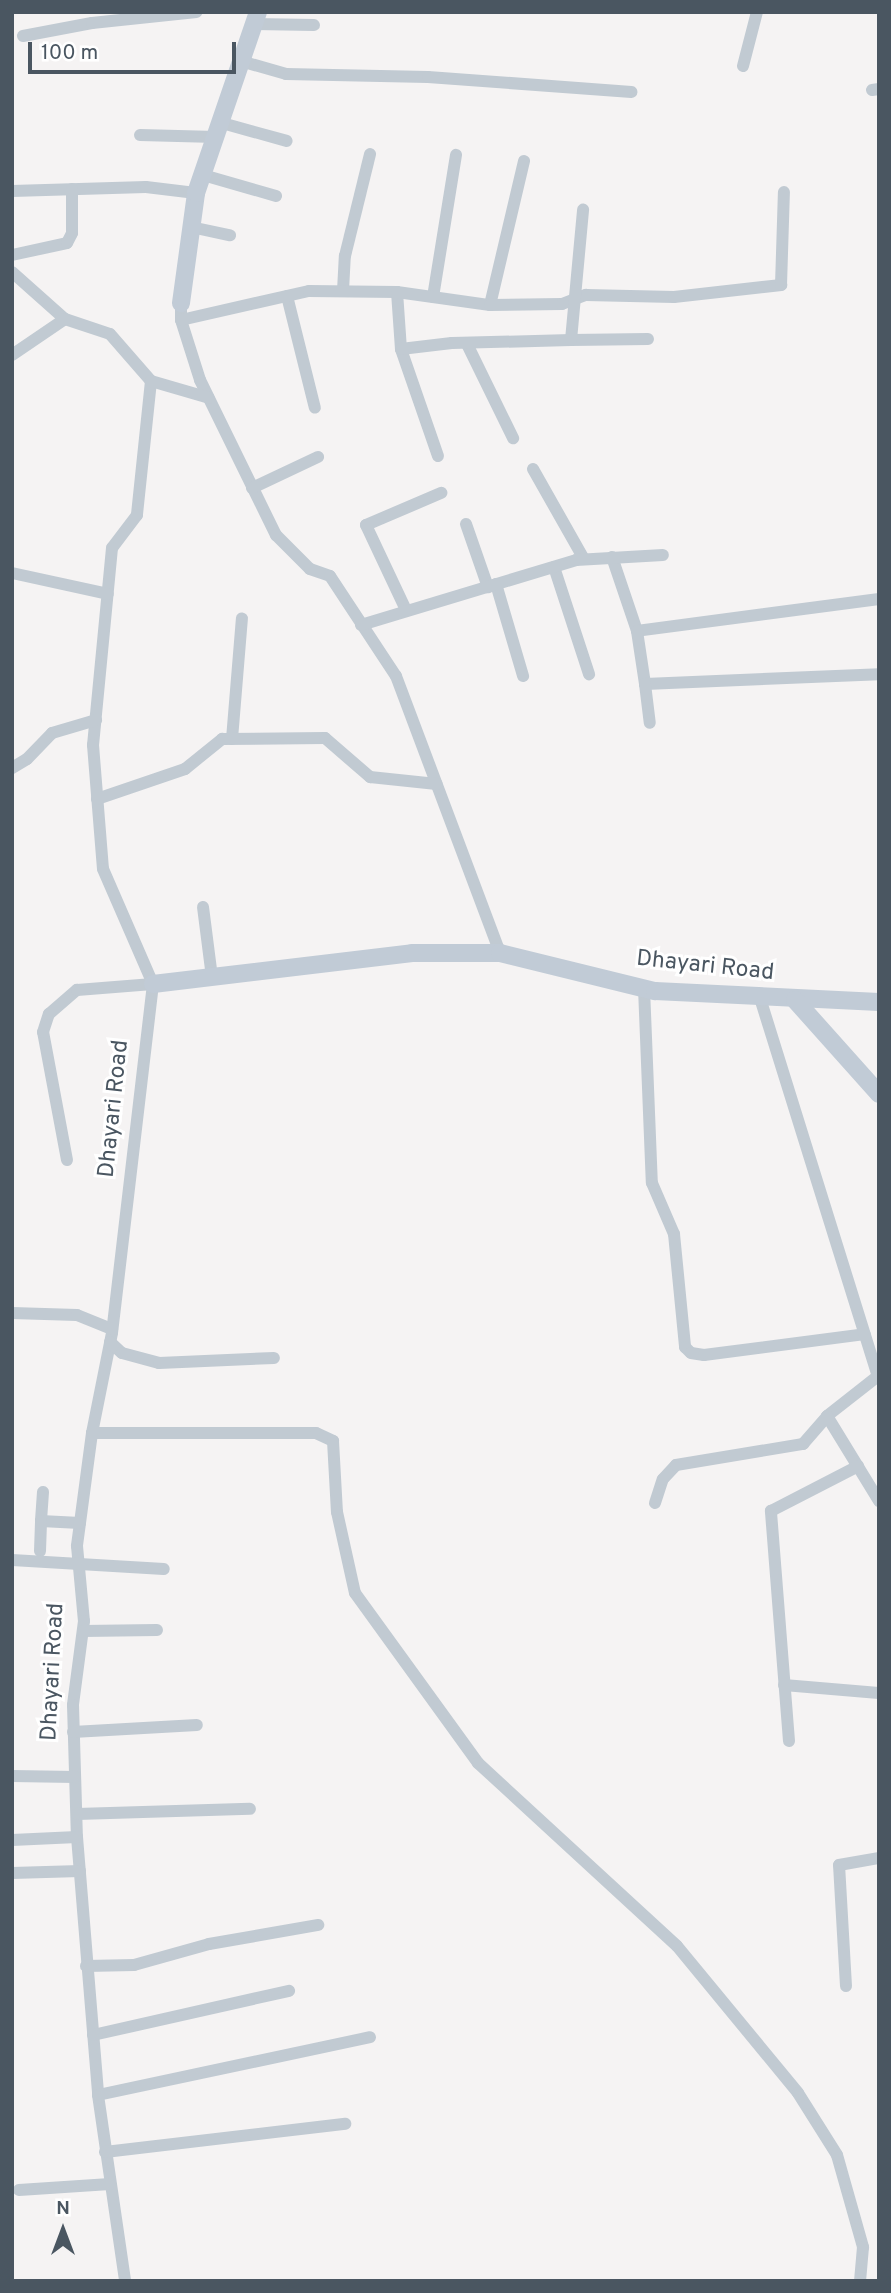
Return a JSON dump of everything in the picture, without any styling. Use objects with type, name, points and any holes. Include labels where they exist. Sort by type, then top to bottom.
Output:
[{"type":"street","points":[[23,36],[92,23],[196,12]]},
{"type":"street","points":[[743,66],[757,12]]},
{"type":"street","points":[[314,25],[256,18],[244,62],[196,193],[181,311],[209,398],[276,535],[310,569],[330,576],[396,676],[500,953]]},
{"type":"street","points":[[244,62],[286,74],[428,77],[631,92]]},
{"type":"street","points":[[140,135],[219,130],[287,141]]},
{"type":"street","points":[[343,290],[345,256],[370,154]]},
{"type":"street","points":[[433,296],[456,155]]},
{"type":"street","points":[[490,305],[524,160]]},
{"type":"street","points":[[203,175],[276,196]]},
{"type":"street","points":[[12,191],[146,187],[196,193]]},
{"type":"street","points":[[12,255],[67,243],[72,233],[72,189]]},
{"type":"street","points":[[181,311],[343,290],[397,292],[490,305],[562,304],[577,296],[674,296],[781,285],[784,192]]},
{"type":"street","points":[[571,340],[583,210]]},
{"type":"street","points":[[191,227],[230,235]]},
{"type":"street","points":[[12,272],[65,319],[110,334],[151,381],[209,398]]},
{"type":"street","points":[[397,292],[401,349],[438,456]]},
{"type":"street","points":[[287,296],[315,408]]},
{"type":"street","points":[[12,355],[65,319]]},
{"type":"street","points":[[401,349],[467,344],[648,339]]},
{"type":"street","points":[[467,344],[513,438]]},
{"type":"street","points":[[67,1160],[43,1032],[49,1014],[77,990],[153,984],[103,869],[97,799],[96,720],[112,548],[137,515],[151,381]]},
{"type":"street","points":[[252,488],[318,457]]},
{"type":"street","points":[[533,469],[584,559]]},
{"type":"street","points":[[405,610],[366,525],[441,493]]},
{"type":"street","points":[[466,524],[492,585],[523,676]]},
{"type":"street","points":[[360,625],[584,559],[663,555]]},
{"type":"street","points":[[612,557],[637,631],[650,723]]},
{"type":"street","points":[[554,567],[589,674]]},
{"type":"street","points":[[12,573],[108,594]]},
{"type":"street","points":[[637,631],[879,599]]},
{"type":"street","points":[[232,739],[242,618]]},
{"type":"street","points":[[645,684],[879,674]]},
{"type":"street","points":[[12,768],[27,759],[51,733],[96,720]]},
{"type":"street","points":[[97,799],[185,769],[211,744],[232,739],[325,738],[370,777],[437,784]]},
{"type":"street","points":[[203,907],[212,977]]},
{"type":"street","name":"Dhayari Road","points":[[125,2281],[105,2152],[86,1966],[77,1837],[74,1731],[83,1631],[79,1563],[80,1523],[92,1433],[111,1336],[153,984],[412,953],[500,953],[644,988],[761,998],[879,1002]]},
{"type":"street","points":[[644,988],[652,1183],[674,1234],[685,1347],[691,1353],[705,1354],[865,1334]]},
{"type":"street","points":[[655,1503],[663,1479],[676,1465],[803,1444],[827,1416],[878,1376],[761,998]]},
{"type":"street","points":[[795,1000],[879,1094]]},
{"type":"street","points":[[12,1313],[77,1315],[111,1336],[122,1353],[159,1363],[274,1358]]},
{"type":"street","points":[[827,1416],[879,1501]]},
{"type":"street","points":[[92,1433],[316,1433],[333,1441],[337,1511],[355,1593],[478,1763],[677,1946],[798,2093],[837,2155],[863,2247],[860,2281]]},
{"type":"street","points":[[789,1741],[771,1511],[858,1466]]},
{"type":"street","points":[[40,1551],[43,1492]]},
{"type":"street","points":[[41,1521],[80,1523]]},
{"type":"street","points":[[12,1560],[164,1569]]},
{"type":"street","points":[[83,1631],[157,1630]]},
{"type":"street","points":[[784,1685],[879,1693]]},
{"type":"street","points":[[74,1731],[197,1725]]},
{"type":"street","points":[[12,1776],[75,1777]]},
{"type":"street","points":[[77,1814],[250,1809]]},
{"type":"street","points":[[12,1840],[77,1837]]},
{"type":"street","points":[[846,1986],[839,1865],[879,1858]]},
{"type":"street","points":[[12,1873],[80,1871]]},
{"type":"street","points":[[86,1966],[134,1965],[209,1944],[318,1925]]},
{"type":"street","points":[[93,2035],[289,1991]]},
{"type":"street","points":[[98,2095],[370,2037]]},
{"type":"street","points":[[105,2152],[345,2124]]},
{"type":"street","points":[[19,2190],[110,2184]]}]
